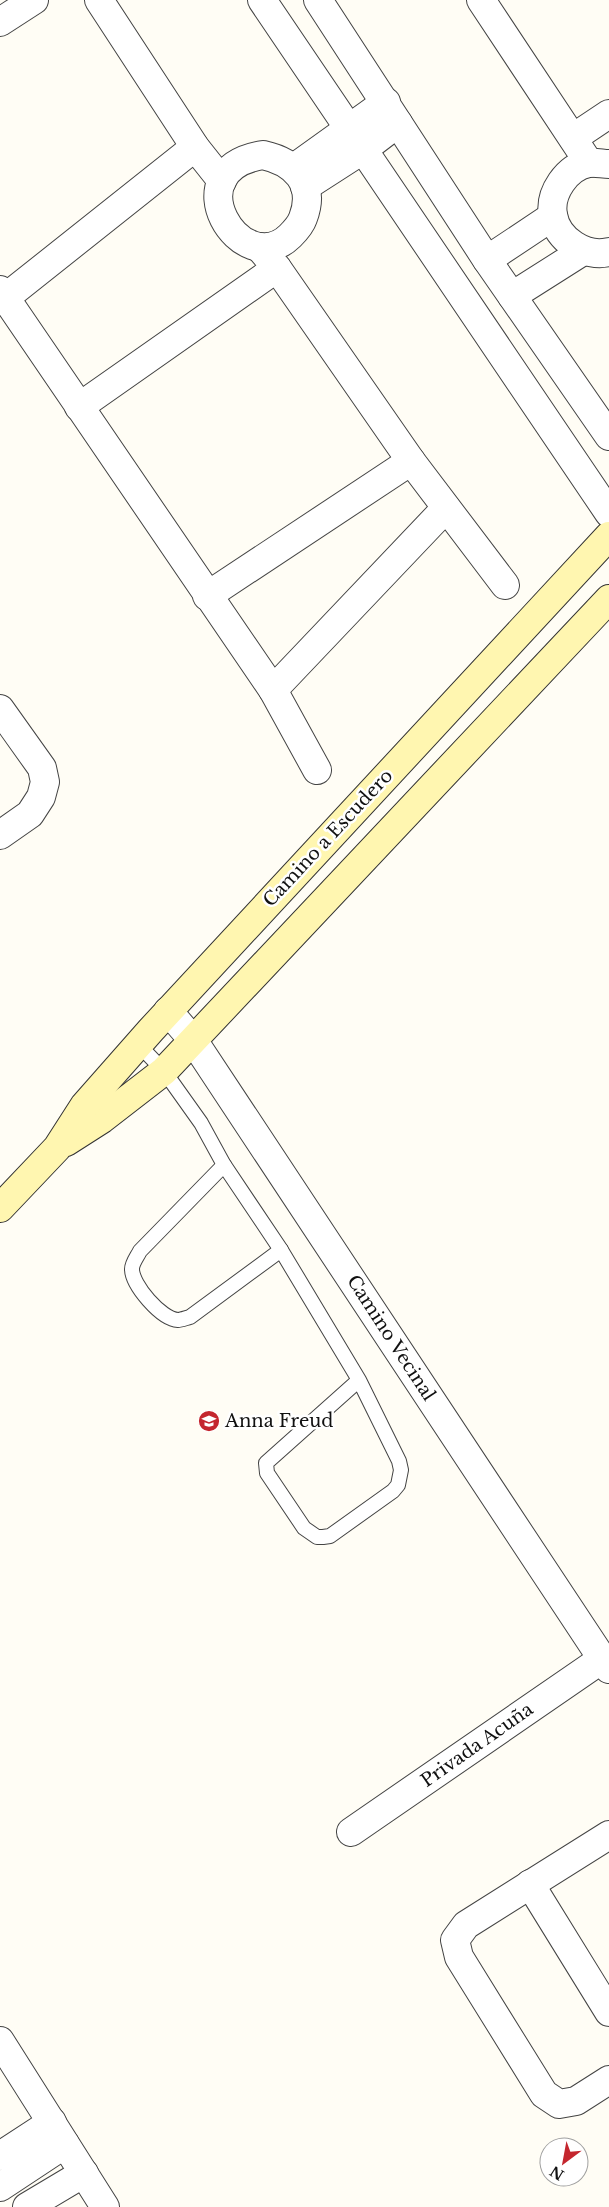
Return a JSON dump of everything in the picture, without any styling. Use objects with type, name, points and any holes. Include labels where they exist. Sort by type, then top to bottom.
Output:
[{"type":"street","points":[[0,22],[34,0]]},
{"type":"street","points":[[99,0],[195,146],[222,181]]},
{"type":"street","points":[[262,0],[609,513]]},
{"type":"street","points":[[318,0],[492,267],[609,436]]},
{"type":"street","points":[[481,0],[573,138],[599,163],[568,173],[555,192],[553,216],[563,237],[596,251]]},
{"type":"street","points":[[300,177],[392,113]]},
{"type":"street","points":[[573,138],[609,114]]},
{"type":"street","points":[[195,146],[3,294],[272,690],[317,770]]},
{"type":"street","points":[[259,247],[276,247],[293,233],[303,220],[308,203],[300,177],[280,158],[263,155],[246,158],[232,167],[222,181],[218,198],[221,215],[230,230],[259,247],[277,268],[411,461],[505,585]]},
{"type":"street","points":[[464,298],[492,267],[553,216]]},
{"type":"street","points":[[512,296],[596,251]]},
{"type":"street","points":[[79,407],[277,268]]},
{"type":"street","points":[[207,596],[411,461]]},
{"type":"street","points":[[272,690],[446,508]]},
{"type":"street","name":"Camino a Escudero","points":[[0,1208],[57,1148],[84,1106],[138,1044],[609,536]]},
{"type":"street","name":"Camino a Escudero","points":[[57,1148],[102,1119],[164,1071],[609,599]]},
{"type":"street","points":[[0,709],[42,768],[45,782],[41,797],[30,814],[0,835]]},
{"type":"street","name":"Camino Vecinal","points":[[168,1011],[193,1040],[606,1664]]},
{"type":"street","name":"Privada Acuña","points":[[351,1832],[606,1664]]},
{"type":"street","points":[[609,1835],[466,1925],[455,1940],[458,1957],[544,2094],[559,2104],[576,2101],[609,2080]]},
{"type":"street","points":[[530,1884],[609,2012]]},
{"type":"street","points":[[0,2041],[105,2207]]},
{"type":"street","points":[[0,2156],[58,2133]]},
{"type":"street","points":[[0,2187],[58,2133]]},
{"type":"street","points":[[27,2207],[84,2173]]},
{"type":"lane","points":[[138,1044],[164,1071],[201,1122],[224,1165],[281,1250],[359,1380],[400,1461],[401,1477],[393,1491],[330,1536],[317,1537],[304,1528],[266,1474],[266,1463],[359,1380]]},
{"type":"lane","points":[[224,1165],[140,1251],[133,1263],[132,1271],[134,1278],[151,1303],[164,1315],[178,1320],[190,1317],[281,1250]]},
{"type":"place","name":"Anna Freud","points":[[209,1421]]}]
